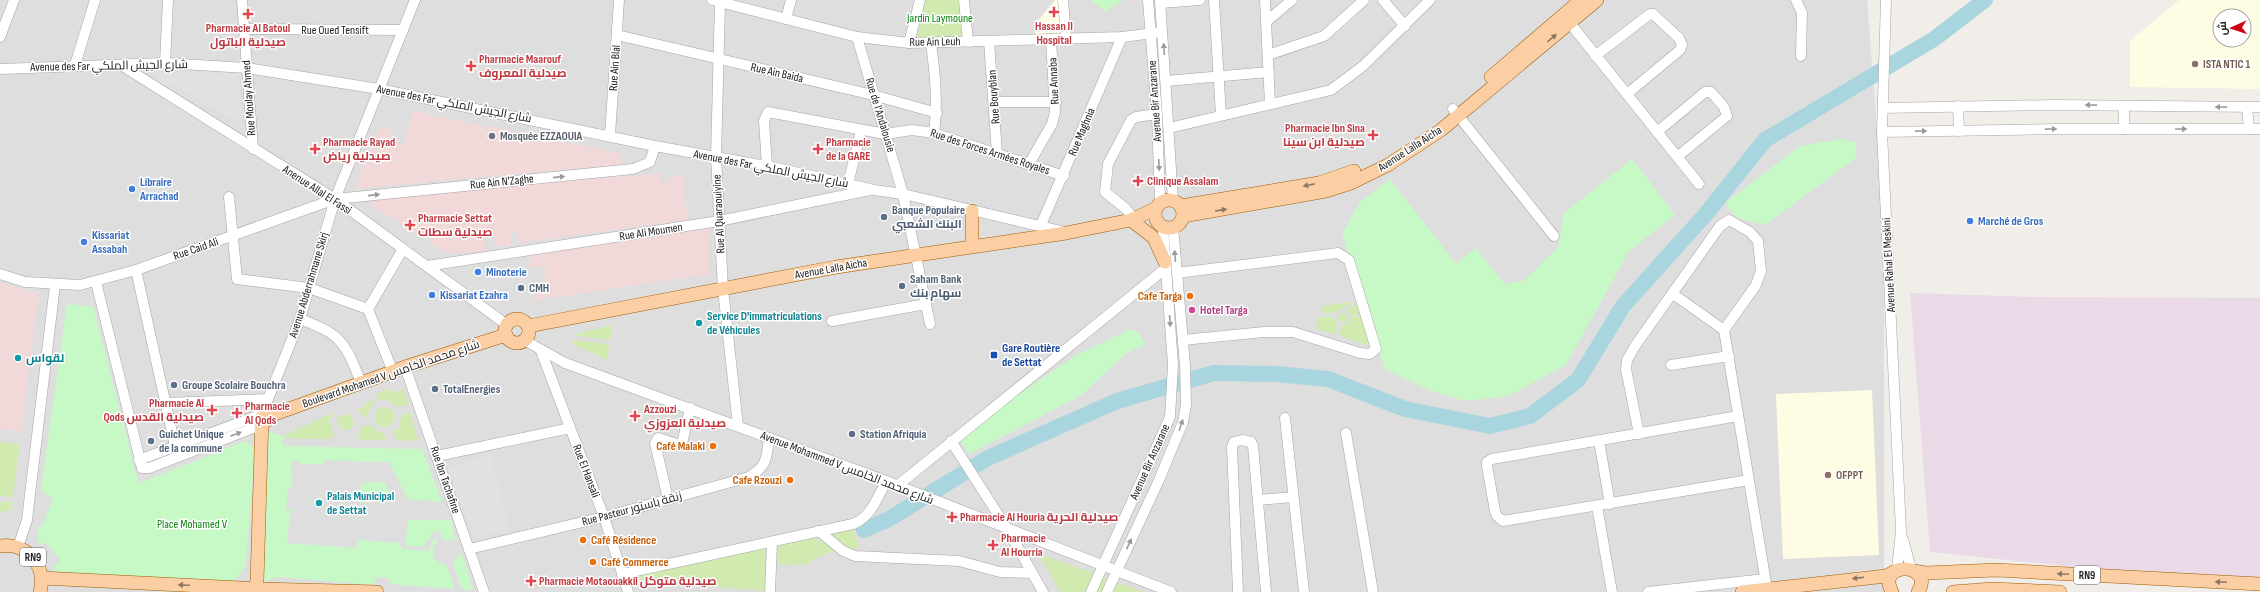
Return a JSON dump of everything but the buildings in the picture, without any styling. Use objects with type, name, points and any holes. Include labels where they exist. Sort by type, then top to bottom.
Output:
[{"type":"main road","name":"Avenue Lalla Aicha","points":[[1567,19],[1581,0]]},
{"type":"main road","name":"Avenue Lalla Aicha","points":[[528,326],[915,254],[1066,233],[1319,183],[1344,176],[1399,149],[1455,113],[1567,19],[1597,0]]},
{"type":"main road","points":[[972,211],[972,246]]},
{"type":"main road","points":[[1133,219],[1154,238],[1166,265]]},
{"type":"main road","points":[[515,319],[525,322],[528,326],[528,336],[524,340],[514,342],[506,330],[515,319]]},
{"type":"main road","name":"Boulevard Mohamed V شارع محمد الخامس","points":[[266,417],[506,330]]},
{"type":"main road","name":"Avenue Abderrahmane Skirj","points":[[258,589],[266,417]]},
{"type":"main road","name":"RN9","points":[[0,546],[18,547],[34,559],[42,578],[40,592]]},
{"type":"main road","name":"RN9","points":[[1742,592],[1766,584],[1886,576],[1905,568],[1926,573],[1996,570],[2260,584]]},
{"type":"main road","points":[[1912,570],[1921,582],[1918,592]]},
{"type":"main road","points":[[1892,592],[1889,584],[1891,576],[1896,571]]},
{"type":"main road","name":"RN9","points":[[42,578],[258,589],[377,592]]},
{"type":"main road","name":"RN9","points":[[1953,592],[1992,589],[2060,592]]},
{"type":"street","points":[[0,38],[14,0]]},
{"type":"street","points":[[75,65],[95,0]]},
{"type":"street","points":[[165,63],[168,0]]},
{"type":"street","name":"Rue Moulay Ahmed","points":[[242,0],[253,149]]},
{"type":"street","name":"Avenue Abderrahmane Skirj","points":[[266,417],[268,399],[300,319],[335,199],[415,0]]},
{"type":"street","name":"Rue Ain Blal","points":[[610,135],[619,0]]},
{"type":"street","points":[[786,19],[791,0]]},
{"type":"street","points":[[908,43],[920,0]]},
{"type":"street","points":[[964,0],[968,42]]},
{"type":"street","points":[[1063,0],[1066,38]]},
{"type":"street","name":"Avenue Bir Anzarane","points":[[1107,592],[1183,422],[1186,392],[1177,273],[1168,213],[1157,114],[1148,0]]},
{"type":"street","points":[[1161,1],[1200,0]]},
{"type":"street","points":[[1214,0],[1220,75],[1221,116]]},
{"type":"street","points":[[1265,0],[1270,104]]},
{"type":"street","points":[[1267,21],[1292,0]]},
{"type":"street","points":[[1268,55],[1324,36],[1364,0]]},
{"type":"street","points":[[1383,0],[1405,26]]},
{"type":"street","points":[[1169,128],[1326,91],[1336,87],[1363,66],[1430,0]]},
{"type":"street","points":[[1796,0],[1802,13],[1801,56]]},
{"type":"street","name":"Avenue Rahal El Meskini","points":[[1886,0],[1882,90],[1882,132],[1901,531],[1896,571]]},
{"type":"street","name":"Rue Ain Leuh","points":[[722,1],[857,37],[908,43],[1122,37],[1162,32]]},
{"type":"street","name":"Rue Al Quaraouiyine","points":[[722,1],[716,157],[723,289],[738,426]]},
{"type":"street","name":"Avenue Bir Anzarane","points":[[1090,592],[1167,426],[1172,400],[1173,365],[1166,265],[1169,128],[1161,1]]},
{"type":"street","points":[[1595,56],[1650,14],[1679,38],[1682,45],[1680,50],[1627,94]]},
{"type":"street","points":[[1567,19],[1595,56],[1699,184]]},
{"type":"street","name":"Rue Oued Tensift","points":[[243,29],[403,30]]},
{"type":"street","name":"Rue Ain Baida","points":[[617,35],[873,95],[936,114]]},
{"type":"street","name":"Rue de l'Andalousie","points":[[857,37],[903,194],[930,324]]},
{"type":"street","name":"Rue Maghnia","points":[[1041,225],[1064,176],[1122,37]]},
{"type":"street","name":"Rue Annaba","points":[[1029,164],[1053,121],[1056,102],[1051,39]]},
{"type":"street","name":"Rue Bouyblan","points":[[989,41],[998,154]]},
{"type":"street","points":[[931,43],[936,114],[934,133]]},
{"type":"street","name":"Avenue des Far شارع الجيش الملكي","points":[[0,69],[75,65],[165,63],[247,68],[379,88],[610,135],[655,146],[766,166],[874,190],[903,194],[972,211],[1041,225],[1066,233]]},
{"type":"street","name":"Anenue Allal El Fassi","points":[[121,65],[335,199],[427,266],[506,330]]},
{"type":"street","points":[[1166,81],[1220,75],[1269,72]]},
{"type":"street","points":[[1657,132],[1706,91],[1711,92],[1724,107],[1727,116],[1677,157]]},
{"type":"street","points":[[995,102],[1056,102]]},
{"type":"street","points":[[1958,106],[1959,131]]},
{"type":"street","points":[[1883,108],[1958,106],[2260,107]]},
{"type":"street","points":[[2124,106],[2124,129]]},
{"type":"street","points":[[2247,107],[2249,129]]},
{"type":"street","name":"Rue des Forces Armées Royales","points":[[766,166],[764,119],[768,112],[861,131],[885,134],[912,130],[934,133],[1064,176]]},
{"type":"street","points":[[1455,113],[1554,236]]},
{"type":"street","points":[[1133,219],[1125,208],[1105,192],[1107,169],[1131,120],[1136,116],[1157,114]]},
{"type":"street","points":[[1882,132],[2260,129]]},
{"type":"street","points":[[848,184],[861,131]]},
{"type":"street","name":"Rue Ain N'Zaghe","points":[[335,199],[633,169],[650,162],[655,146]]},
{"type":"street","name":"Rue Ali Moumen","points":[[427,266],[719,222],[874,190]]},
{"type":"street","points":[[229,197],[237,279],[309,288],[368,309],[403,249]]},
{"type":"street","name":"Rue Caid Ali","points":[[0,274],[25,282],[55,285],[80,285],[96,282],[232,237],[335,199]]},
{"type":"street","points":[[1638,434],[1626,370],[1628,360],[1635,346],[1724,222],[1732,221],[1750,232],[1759,245],[1760,278],[1724,330],[1766,584],[1648,592]]},
{"type":"street","points":[[1177,273],[1338,253],[1349,260],[1376,349],[1370,354],[1360,353],[1304,334],[1286,332],[1264,332],[1183,340]]},
{"type":"street","points":[[900,487],[951,441],[1151,281],[1166,265]]},
{"type":"street","points":[[136,270],[175,446]]},
{"type":"street","points":[[1151,281],[1168,290]]},
{"type":"street","points":[[96,282],[139,460]]},
{"type":"street","points":[[18,547],[27,520],[55,285]]},
{"type":"street","points":[[1673,294],[1724,330]]},
{"type":"street","points":[[832,321],[926,304]]},
{"type":"street","name":"Rue Ibn Tachafine","points":[[368,309],[399,369],[437,456],[484,592]]},
{"type":"street","points":[[300,319],[328,330],[347,348],[361,383]]},
{"type":"street","name":"Avenue Mohammed V شارع محمد الخامس","points":[[524,340],[541,351],[566,363],[886,481],[1008,530],[1172,592]]},
{"type":"street","name":"Rue El Hansali","points":[[541,351],[604,517],[628,592]]},
{"type":"street","points":[[1671,365],[1728,356]]},
{"type":"street","points":[[165,403],[268,399]]},
{"type":"street","points":[[668,499],[655,443],[658,438],[680,445],[682,444],[690,408]]},
{"type":"street","points":[[1738,416],[1492,459],[1487,464],[1495,511],[1497,516],[1503,521],[1749,480]]},
{"type":"street","name":"Boulevard Mohamed V شارع محمد الخامس","points":[[266,417],[146,469],[142,468],[139,460],[175,446],[266,417]]},
{"type":"street","points":[[1285,418],[1304,592]]},
{"type":"street","points":[[437,456],[570,428]]},
{"type":"street","points":[[1346,433],[1373,592]]},
{"type":"street","name":"Rue Pasteur زنقة باستور","points":[[469,548],[604,517],[749,477],[763,468],[766,461],[769,438]]},
{"type":"street","points":[[1238,592],[1232,447],[1237,441],[1248,440],[1252,443],[1259,500],[1266,592]]},
{"type":"street","points":[[951,441],[1008,530],[1042,592]]},
{"type":"street","points":[[1600,441],[1610,504]]},
{"type":"street","points":[[622,574],[772,543],[859,522],[871,509],[886,481]]},
{"type":"street","points":[[1259,500],[1293,497]]},
{"type":"street","points":[[1597,506],[1612,592]]},
{"type":"street","points":[[819,531],[843,551],[855,556],[959,561],[1000,572],[1032,573]]},
{"type":"street","name":"Avenue Rahal El Meskini","points":[[1901,531],[1912,570]]},
{"type":"street","points":[[770,592],[772,543]]},
{"type":"shaded area","points":[[0,0],[1867,0],[1884,219],[1884,592],[0,592]]},
{"type":"shaded area","name":"Hassan II Hospital","points":[[1055,0],[1061,0],[1064,35],[1035,36],[1036,23]]},
{"type":"shaded area","name":"ISTA NTIC 1","points":[[2179,0],[2260,0],[2260,89],[2130,87],[2130,41]]},
{"type":"shaded area","points":[[153,72],[238,74],[243,120],[231,122],[231,119],[180,87],[161,83]]},
{"type":"shaded area","points":[[413,110],[427,113],[431,116],[499,128],[622,154],[621,165],[357,188],[356,185],[373,139],[383,126],[390,130],[395,143],[404,144]]},
{"type":"shaded area","points":[[660,173],[661,183],[670,182],[670,176],[684,175],[687,220],[519,243],[517,231],[510,233],[512,244],[497,247],[493,234],[485,235],[486,251],[446,254],[429,242],[432,238],[425,234],[421,237],[369,203],[371,198]]},
{"type":"shaded area","points":[[710,227],[709,274],[532,301],[535,291],[544,283],[546,267],[527,266],[533,253]]},
{"type":"shaded area","points":[[0,281],[39,293],[21,431],[0,429]]},
{"type":"shaded area","points":[[1910,293],[2034,297],[2260,298],[2260,586],[1930,552]]},
{"type":"shaded area","name":"OFPPT","points":[[1872,390],[1879,555],[1783,559],[1776,394]]},
{"type":"shaded area","points":[[491,454],[509,529],[475,538],[448,468]]},
{"type":"green space","name":"Jardin Laymoune","points":[[925,0],[959,0],[963,35],[917,38]]},
{"type":"green space","points":[[1090,0],[1124,0],[1105,11]]},
{"type":"green space","points":[[1842,139],[1856,143],[1856,158],[1765,225],[1737,218],[1725,203],[1800,146]]},
{"type":"green space","points":[[1632,159],[1675,215],[1629,251],[1566,365],[1508,396],[1466,401],[1434,392],[1385,369],[1342,234],[1360,202],[1390,179],[1456,264],[1476,248],[1504,284],[1524,281],[1558,247],[1564,213]]},
{"type":"green space","points":[[1355,301],[1334,313],[1320,312],[1323,306]]},
{"type":"green space","points":[[1358,303],[1362,314],[1350,315],[1347,310]]},
{"type":"green space","name":"Place Mohamed V","points":[[67,304],[93,307],[132,457],[133,466],[140,483],[245,441],[255,449],[246,564],[238,577],[231,583],[57,575],[53,567],[61,561],[47,543],[42,546],[38,541],[37,532],[43,524],[53,499],[41,490]]},
{"type":"green space","points":[[1341,313],[1345,313],[1347,314],[1347,322],[1341,323],[1338,320],[1338,316]]},
{"type":"green space","points":[[1363,316],[1370,346],[1339,336],[1341,326],[1348,324],[1350,317]]},
{"type":"green space","points":[[1318,317],[1333,317],[1337,324],[1335,334],[1316,329]]},
{"type":"green space","points":[[612,325],[610,340],[572,335],[575,334]]},
{"type":"green space","points":[[1130,329],[1139,333],[1145,344],[1127,353],[1080,396],[969,454],[960,440],[1008,402],[1076,355]]},
{"type":"green space","points":[[575,340],[609,344],[608,360],[570,343]]},
{"type":"green space","points":[[389,389],[392,393],[402,389],[409,404],[398,407],[387,400],[378,400],[375,394]]},
{"type":"green space","points":[[373,400],[374,403],[365,418],[358,410]]},
{"type":"green space","points":[[385,407],[392,410],[395,417],[392,424],[385,427],[378,424],[375,417],[378,410]]},
{"type":"green space","points":[[334,412],[329,421],[334,435],[331,439],[283,438],[283,436]]},
{"type":"green space","points":[[410,412],[418,441],[396,440],[393,432],[398,428],[402,415]]},
{"type":"green space","points":[[346,414],[353,419],[354,422],[349,429],[346,430],[339,425],[338,422],[343,415]]},
{"type":"green space","points":[[371,425],[377,431],[384,433],[387,440],[362,440],[357,436],[363,426]]},
{"type":"green space","points":[[265,431],[283,436],[283,446],[422,449],[442,502],[408,499],[389,462],[325,460],[323,464],[300,464],[300,461],[291,461],[292,489],[288,489],[286,510],[291,510],[287,543],[357,548],[358,540],[399,543],[403,549],[428,551],[435,538],[437,542],[433,548],[433,556],[439,563],[447,566],[455,589],[389,584],[389,578],[376,577],[374,585],[280,577],[262,582]]},
{"type":"green space","points":[[0,442],[20,444],[13,497],[0,496]]},
{"type":"green space","points":[[385,482],[389,492],[388,500],[359,503],[361,483]]},
{"type":"green space","points":[[0,502],[13,502],[11,509],[0,513]]},
{"type":"green space","points":[[408,520],[451,520],[455,540],[443,540],[439,530],[433,533],[423,547],[405,545]]},
{"type":"green space","points":[[853,529],[859,548],[852,549],[826,536]]},
{"type":"green space","points":[[813,538],[837,550],[809,561],[809,564],[781,565],[777,561],[779,546],[793,540]]},
{"type":"green space","points":[[766,547],[767,591],[648,582],[640,580],[641,574]]},
{"type":"green space","points":[[461,552],[473,590],[462,589],[453,564]]},
{"type":"green space","points":[[1038,553],[1143,592],[1060,592]]},
{"type":"waterway","points":[[864,530],[889,519],[988,458],[1117,401],[1214,373],[1276,374],[1328,379],[1405,409],[1490,426],[1530,416],[1578,380],[1623,306],[1706,214],[1765,140],[1934,39],[1985,0]]},
{"type":"place","name":"Hassan II Hospital","points":[[1054,12]]},
{"type":"place","name":"Pharmacie Al Batoul صيدلية الباتول","points":[[248,14]]},
{"type":"place","name":"ISTA NTIC 1","points":[[2195,64]]},
{"type":"place","name":"Pharmacie Maarouf صيدلية المعروف","points":[[471,66]]},
{"type":"place","name":"Pharmacie Ibn Sina صيدلية ابن سينا","points":[[1373,135]]},
{"type":"place","name":"Mosquée EZZAOUIA","points":[[492,136]]},
{"type":"place","name":"Pharmacie Rayad صيدلية رياض","points":[[315,149]]},
{"type":"place","name":"Pharmacie de la GARE","points":[[818,149]]},
{"type":"place","name":"Clinique Assalam","points":[[1138,181]]},
{"type":"place","name":"Libraire Arrachad","points":[[132,189]]},
{"type":"place","name":"Banque Populaire البنك الشعبي","points":[[884,217]]},
{"type":"place","name":"Marché de Gros","points":[[1970,221]]},
{"type":"place","name":"Pharmacie Settat صيدلية سطات","points":[[410,225]]},
{"type":"place","name":"Kissariat Assabah","points":[[84,242]]},
{"type":"place","name":"Minoterie","points":[[478,272]]},
{"type":"place","name":"Saham Bank سهام بنك","points":[[902,286]]},
{"type":"place","name":"CMH","points":[[521,288]]},
{"type":"place","name":"Kissariat Ezahra","points":[[432,295]]},
{"type":"place","name":"Cafe Targa","points":[[1190,296]]},
{"type":"place","name":"Hotel Targa","points":[[1192,310]]},
{"type":"place","name":"Service D'immatriculations de Véhicules","points":[[699,323]]},
{"type":"place","name":"Gare Routière de Settat","points":[[994,355]]},
{"type":"place","name":"لقواس","points":[[18,358]]},
{"type":"place","name":"Groupe Scolaire Bouchra","points":[[174,385]]},
{"type":"place","name":"TotalEnergies","points":[[435,389]]},
{"type":"place","name":"Pharmacie Al Qods صيدلية القدس","points":[[212,410]]},
{"type":"place","name":"Pharmacie Al Qods","points":[[237,413]]},
{"type":"place","name":"Azzouzi صيدلية العزوزي","points":[[635,416]]},
{"type":"place","name":"Station Afriquia","points":[[852,434]]},
{"type":"place","name":"Guichet Unique de la commune","points":[[151,441]]},
{"type":"place","name":"Café Malaki","points":[[713,446]]},
{"type":"place","name":"OFPPT","points":[[1828,475]]},
{"type":"place","name":"Cafe Rzouzi","points":[[790,480]]},
{"type":"place","name":"Palais Municipal de Settat","points":[[319,503]]},
{"type":"place","name":"Pharmacie Al Houria صيدلية الحرية","points":[[952,517]]},
{"type":"place","name":"Café Résidence","points":[[583,540]]},
{"type":"place","name":"Pharmacie Al Hourria","points":[[993,545]]},
{"type":"place","name":"Café Commerce","points":[[593,562]]},
{"type":"place","name":"Pharmacie Motaouakkil صيدلية متوكل","points":[[531,581]]}]
